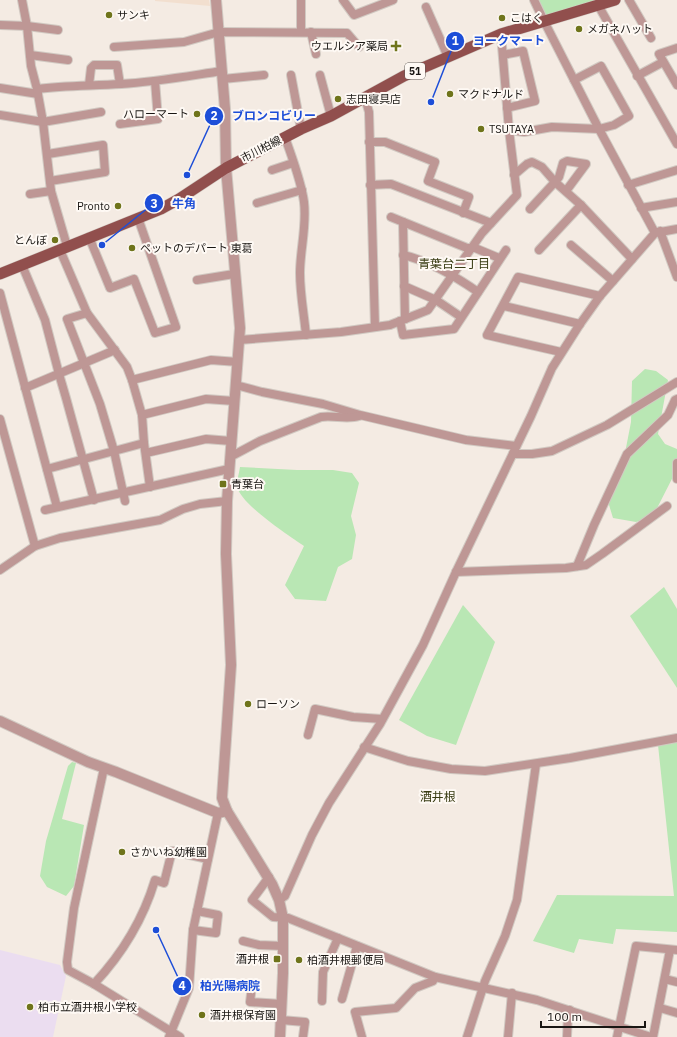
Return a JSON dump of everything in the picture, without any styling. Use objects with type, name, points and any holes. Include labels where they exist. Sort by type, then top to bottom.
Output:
[{"type":"main road","name":"市川柏線","points":[[0,274],[161,209],[226,168],[285,137],[331,116],[404,76],[501,34],[615,0]]},
{"type":"street","points":[[22,0],[27,26],[31,66],[38,91],[48,154],[51,190],[63,248],[87,313],[127,367],[132,380],[142,415],[150,487]]},
{"type":"street","points":[[170,1034],[189,988],[193,930],[208,859],[223,812],[222,798],[231,665],[226,554],[227,501],[240,328],[234,274],[226,168],[222,75],[216,0]]},
{"type":"street","points":[[301,0],[301,32]]},
{"type":"street","points":[[343,0],[354,14],[393,0]]},
{"type":"street","points":[[534,0],[628,185],[641,208],[658,232],[677,277]]},
{"type":"street","points":[[629,0],[651,38]]},
{"type":"street","points":[[598,5],[677,144]]},
{"type":"street","points":[[426,7],[448,57]]},
{"type":"street","points":[[0,26],[27,26],[58,30]]},
{"type":"street","points":[[114,47],[184,42],[219,32],[347,33],[359,47]]},
{"type":"street","points":[[311,32],[316,54]]},
{"type":"street","points":[[240,340],[341,332],[390,325],[428,310],[491,223],[517,195],[508,130],[501,34]]},
{"type":"street","points":[[677,48],[659,54],[663,62],[674,71],[677,85]]},
{"type":"street","points":[[503,55],[523,51],[535,101],[507,108]]},
{"type":"street","points":[[30,55],[68,60]]},
{"type":"street","points":[[637,76],[663,62]]},
{"type":"street","points":[[89,85],[91,68],[94,65],[117,65],[120,84]]},
{"type":"street","points":[[508,130],[524,132],[552,127],[599,129],[614,125],[629,116],[602,66],[574,80]]},
{"type":"street","points":[[0,88],[38,91],[59,86],[120,84],[222,75],[264,76]]},
{"type":"street","points":[[291,75],[302,129]]},
{"type":"street","points":[[320,75],[331,116]]},
{"type":"street","points":[[120,124],[158,119],[155,81]]},
{"type":"street","points":[[365,98],[369,112],[375,327]]},
{"type":"street","points":[[0,116],[43,122],[101,112]]},
{"type":"street","points":[[285,137],[302,190],[304,203],[300,288],[306,334]]},
{"type":"street","points":[[369,142],[385,142],[435,162],[428,181],[469,197],[463,213]]},
{"type":"street","points":[[48,154],[103,145],[105,172],[50,181]]},
{"type":"street","points":[[530,208],[559,177],[563,163],[568,161],[586,164],[566,191]]},
{"type":"street","points":[[514,176],[527,164],[532,162],[542,166],[555,182],[581,205],[632,259]]},
{"type":"street","points":[[272,170],[293,163]]},
{"type":"street","points":[[628,185],[677,170]]},
{"type":"street","points":[[370,185],[391,184],[491,223]]},
{"type":"street","points":[[30,194],[51,190]]},
{"type":"street","points":[[257,203],[302,190]]},
{"type":"street","points":[[641,208],[677,202]]},
{"type":"street","points":[[539,250],[581,205]]},
{"type":"street","points":[[391,217],[467,248],[475,248],[499,258]]},
{"type":"street","points":[[89,237],[110,288],[134,280],[155,333],[176,327],[138,218]]},
{"type":"street","points":[[403,222],[403,335],[454,329],[499,258],[506,250]]},
{"type":"street","points":[[279,900],[285,896],[312,835],[329,803],[382,719],[423,645],[456,572],[531,416],[543,386],[561,352],[600,296],[632,259],[658,232],[677,229]]},
{"type":"street","points":[[571,245],[613,281]]},
{"type":"street","points":[[403,255],[412,257],[453,275],[478,292]]},
{"type":"street","points":[[22,265],[45,320],[58,374],[94,500]]},
{"type":"street","points":[[197,280],[234,274]]},
{"type":"street","points":[[561,352],[487,335],[504,306],[518,277],[600,296]]},
{"type":"street","points":[[404,286],[436,300],[461,317]]},
{"type":"street","points":[[0,293],[57,508]]},
{"type":"street","points":[[504,306],[580,324]]},
{"type":"street","points":[[87,313],[67,320],[100,404],[114,451],[124,497]]},
{"type":"street","points":[[25,388],[115,350]]},
{"type":"street","points":[[132,380],[211,360],[238,362]]},
{"type":"street","points":[[236,385],[262,392],[323,404],[360,415],[466,440],[532,454],[552,451],[607,425],[677,382]]},
{"type":"street","points":[[142,415],[206,399],[234,400]]},
{"type":"street","points":[[577,566],[627,454],[668,415],[675,400],[677,399]]},
{"type":"street","points":[[230,457],[260,441],[321,417],[329,416],[353,418],[360,415]]},
{"type":"street","points":[[0,420],[35,546]]},
{"type":"street","points":[[146,453],[206,439],[231,441]]},
{"type":"street","points":[[46,469],[144,443]]},
{"type":"street","points":[[677,463],[677,479]]},
{"type":"street","points":[[45,510],[94,500],[124,497],[150,487],[229,469]]},
{"type":"street","points":[[0,570],[35,546],[60,538],[160,520],[183,509],[200,504],[227,501]]},
{"type":"street","points":[[456,572],[566,568],[586,565],[667,506]]},
{"type":"street","points":[[308,735],[315,709],[353,717],[382,719]]},
{"type":"street","points":[[0,721],[88,762],[223,812],[269,877],[279,900],[283,918],[280,1037]]},
{"type":"street","points":[[364,746],[408,762],[451,769],[485,771],[536,764],[677,738]]},
{"type":"street","points":[[467,1037],[483,987],[505,936],[517,900],[536,764]]},
{"type":"street","points":[[104,768],[74,908],[67,962],[68,970],[94,984],[170,1034],[180,1037]]},
{"type":"street","points":[[94,984],[118,957],[132,934],[144,910],[155,880],[164,883],[172,851],[208,859]]},
{"type":"street","points":[[269,877],[252,900],[273,917],[288,918],[435,977],[512,993],[570,1010],[619,1027],[652,1037],[660,1008],[665,979],[674,950],[636,946],[619,1027],[618,1037]]},
{"type":"street","points":[[193,930],[216,933],[218,915],[197,911]]},
{"type":"street","points":[[322,1001],[323,972],[338,938]]},
{"type":"street","points":[[243,941],[259,945],[283,946]]},
{"type":"street","points":[[342,999],[358,946]]},
{"type":"street","points":[[362,1037],[355,1012],[396,1008],[416,988],[433,981],[435,977]]},
{"type":"street","points":[[665,979],[677,982]]},
{"type":"street","points":[[252,986],[250,1002],[282,1004]]},
{"type":"street","points":[[508,1037],[512,993]]},
{"type":"street","points":[[660,1008],[677,1012]]},
{"type":"street","points":[[567,1037],[568,1014],[570,1010]]},
{"type":"street","points":[[281,1020],[305,1022],[303,1037]]},
{"type":"shaded area","points":[[209,0],[210,6],[155,1]]},
{"type":"shaded area","name":"柏市立酒井根小学校","points":[[0,950],[60,965],[66,976],[53,1037],[0,1037]]},
{"type":"green space","points":[[539,0],[603,0],[547,17]]},
{"type":"green space","points":[[645,369],[656,371],[668,380],[658,434],[665,444],[677,449],[677,469],[653,516],[636,522],[613,518],[606,495],[625,453],[631,422],[632,381]]},
{"type":"green space","points":[[240,467],[333,470],[352,473],[359,483],[351,516],[356,535],[352,559],[338,567],[326,601],[295,599],[285,585],[304,546],[266,519],[246,501],[237,486]]},
{"type":"green space","points":[[664,587],[677,609],[677,688],[630,616]]},
{"type":"green space","points":[[463,605],[495,642],[456,745],[427,736],[399,720]]},
{"type":"green space","points":[[677,742],[677,932],[616,929],[613,944],[579,939],[574,953],[533,941],[557,895],[674,896],[658,745]]},
{"type":"green space","points":[[72,762],[76,763],[62,819],[84,825],[74,886],[66,896],[47,887],[40,876],[46,841],[68,766]]},
{"type":"place","name":"サンキ","points":[[109,15]]},
{"type":"place","name":"こはく","points":[[502,18]]},
{"type":"place","name":"メガネハット","points":[[579,29]]},
{"type":"place","name":"ウエルシア薬局","points":[[396,46]]},
{"type":"place","name":"マクドナルド","points":[[450,94]]},
{"type":"place","name":"志田寝具店","points":[[338,99]]},
{"type":"place","name":"ヨークマート","points":[[431,102]]},
{"type":"place","name":"ハローマート","points":[[197,114]]},
{"type":"place","name":"TSUTAYA","points":[[481,129]]},
{"type":"place","name":"ブロンコビリー","points":[[187,175]]},
{"type":"place","name":"Pronto","points":[[118,206]]},
{"type":"place","name":"とんぼ","points":[[55,240]]},
{"type":"place","name":"牛角","points":[[102,245]]},
{"type":"place","name":"ペットのデパート 東葛","points":[[132,248]]},
{"type":"place","name":"青葉台","points":[[223,484]]},
{"type":"place","name":"ローソン","points":[[248,704]]},
{"type":"place","name":"さかいね幼稚園","points":[[122,852]]},
{"type":"place","name":"柏光陽病院","points":[[156,930]]},
{"type":"place","name":"酒井根","points":[[277,959]]},
{"type":"place","name":"柏酒井根郵便局","points":[[299,960]]},
{"type":"place","name":"柏市立酒井根小学校","points":[[30,1007]]},
{"type":"place","name":"酒井根保育園","points":[[202,1015]]},
{"type":"district","name":"青葉台二丁目","points":[[454,263]]},
{"type":"district","name":"酒井根","points":[[438,796]]}]
